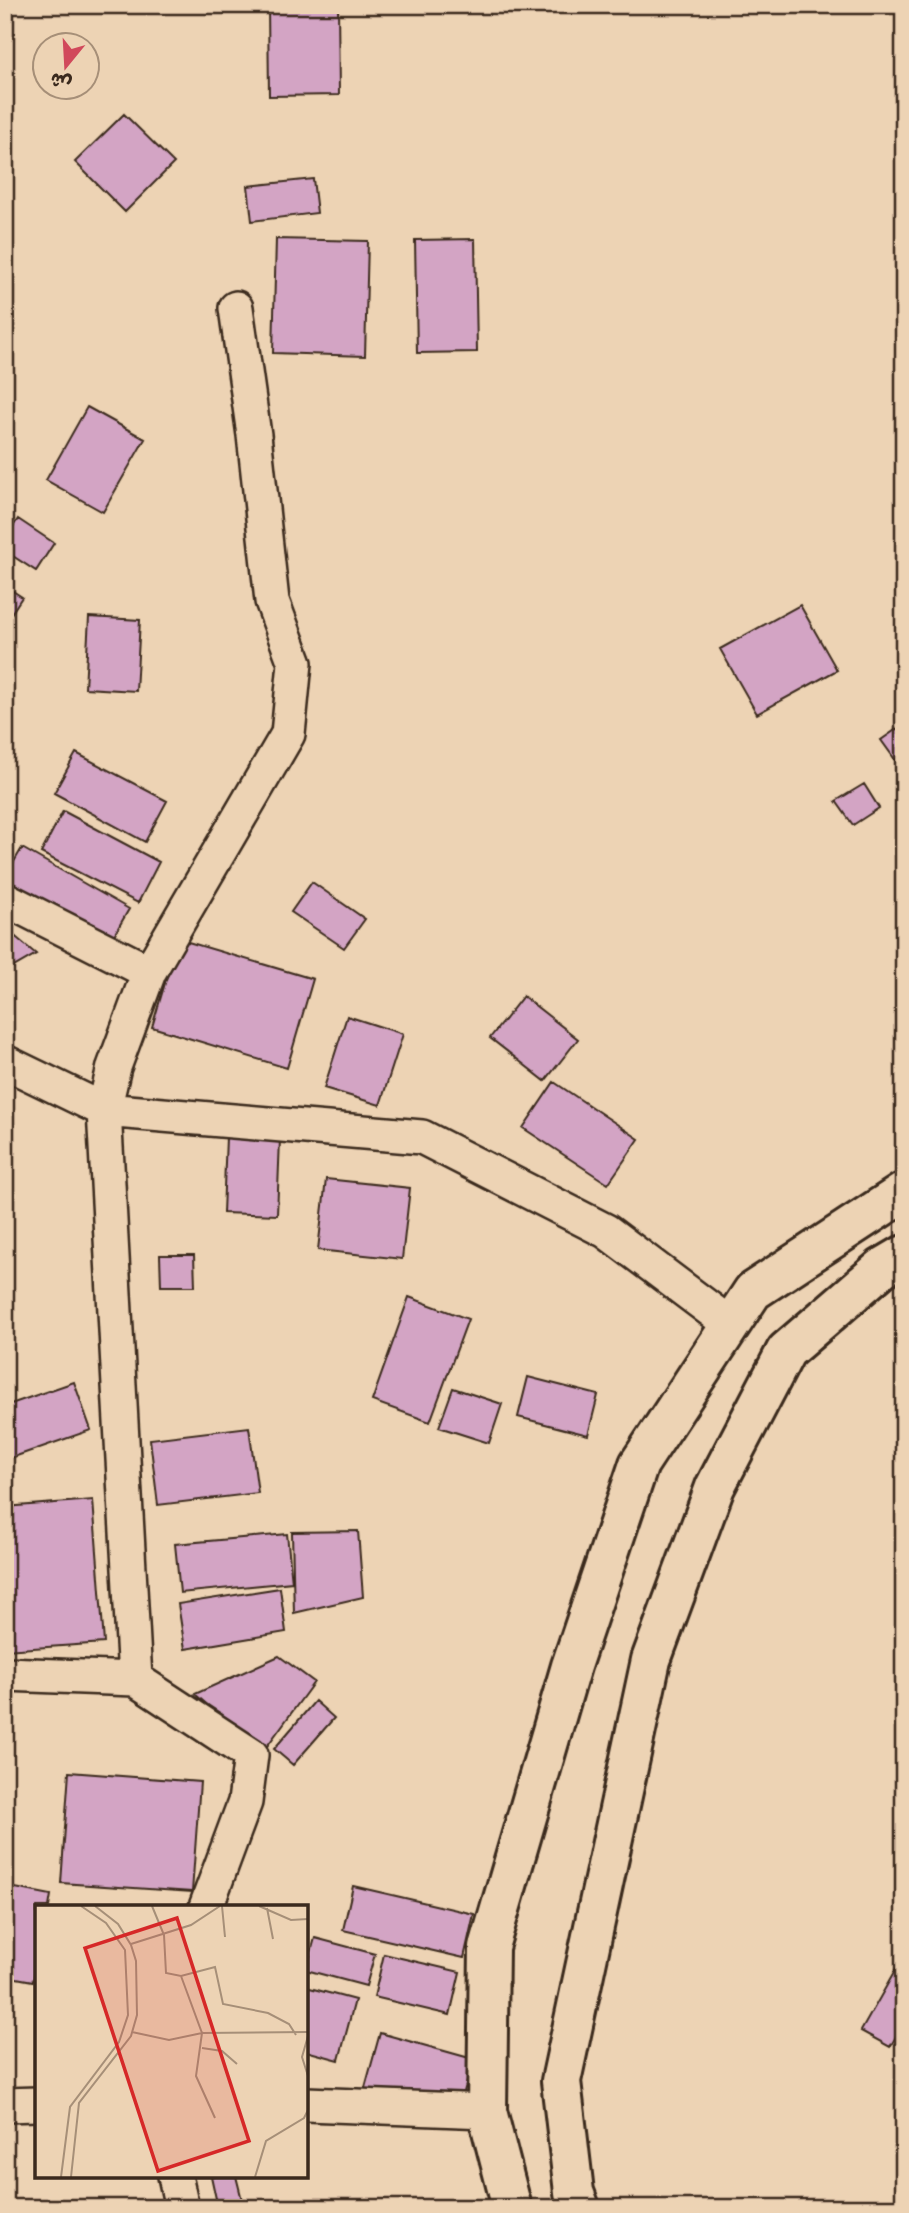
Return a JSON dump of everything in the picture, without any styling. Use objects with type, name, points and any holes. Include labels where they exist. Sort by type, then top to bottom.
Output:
[{"type":"street","points":[[135,1679],[104,1110],[114,1067],[149,972],[288,734],[295,663],[272,601],[254,435],[236,308]]},
{"type":"street","points":[[5,899],[149,972]]},
{"type":"street","points":[[5,1062],[104,1110],[422,1137],[606,1231],[731,1325]]},
{"type":"street","points":[[512,2208],[487,2111],[489,1947],[571,1666],[639,1464],[753,1291],[904,1192]]},
{"type":"street","points":[[580,2208],[574,2192],[561,2081],[651,1660],[715,1487],[786,1351],[882,1268],[904,1255]]},
{"type":"street","points":[[5,1674],[135,1679],[251,1755],[245,1802],[207,1905]]},
{"type":"street","points":[[5,2105],[35,2104]]},
{"type":"street","points":[[308,2104],[487,2111]]},
{"type":"street","points":[[175,2178],[182,2208]]},
{"type":"building","points":[[268,5],[338,5],[339,95],[269,96]]},
{"type":"building","points":[[124,114],[174,163],[125,212],[75,162]]},
{"type":"building","points":[[313,179],[317,213],[252,221],[248,186]]},
{"type":"building","points":[[276,239],[368,241],[365,356],[273,353]]},
{"type":"building","points":[[475,239],[477,352],[417,353],[415,240]]},
{"type":"building","points":[[87,407],[145,439],[103,512],[46,480]]},
{"type":"building","points":[[18,519],[54,543],[36,571],[5,551],[5,539]]},
{"type":"building","points":[[5,586],[22,597],[5,623]]},
{"type":"building","points":[[800,605],[837,670],[757,714],[720,649]]},
{"type":"building","points":[[89,617],[140,620],[136,691],[85,688]]},
{"type":"building","points":[[904,724],[904,772],[881,740]]},
{"type":"building","points":[[76,753],[167,801],[145,842],[54,793]]},
{"type":"building","points":[[864,784],[879,808],[853,825],[836,801]]},
{"type":"building","points":[[63,811],[159,862],[138,903],[41,853]]},
{"type":"building","points":[[22,848],[129,909],[106,949],[5,892],[5,877]]},
{"type":"building","points":[[312,882],[365,919],[344,948],[291,912]]},
{"type":"building","points":[[5,928],[36,954],[5,972]]},
{"type":"building","points":[[178,939],[313,979],[287,1068],[152,1027]]},
{"type":"building","points":[[523,996],[578,1039],[545,1081],[490,1038]]},
{"type":"building","points":[[347,1016],[403,1034],[380,1105],[324,1088]]},
{"type":"building","points":[[554,1082],[639,1139],[608,1184],[523,1128]]},
{"type":"building","points":[[226,1137],[280,1139],[277,1215],[223,1213]]},
{"type":"building","points":[[326,1179],[410,1188],[402,1259],[318,1250]]},
{"type":"building","points":[[160,1255],[194,1255],[195,1286],[161,1286]]},
{"type":"building","points":[[409,1297],[468,1319],[430,1422],[372,1401]]},
{"type":"building","points":[[528,1377],[598,1395],[588,1435],[518,1417]]},
{"type":"building","points":[[74,1382],[91,1430],[5,1460],[5,1406]]},
{"type":"building","points":[[453,1388],[502,1404],[489,1443],[439,1427]]},
{"type":"building","points":[[249,1427],[258,1493],[158,1505],[150,1439]]},
{"type":"building","points":[[93,1500],[104,1643],[5,1650],[5,1507]]},
{"type":"building","points":[[358,1531],[363,1597],[294,1613],[292,1532]]},
{"type":"building","points":[[287,1534],[292,1582],[180,1593],[175,1544]]},
{"type":"building","points":[[280,1588],[286,1632],[185,1649],[178,1604]]},
{"type":"building","points":[[279,1656],[314,1682],[262,1753],[195,1694]]},
{"type":"building","points":[[315,1701],[334,1718],[293,1765],[274,1749]]},
{"type":"building","points":[[69,1772],[200,1782],[192,1892],[61,1883]]},
{"type":"building","points":[[5,1886],[51,1895],[49,1905],[35,1905],[33,1981],[5,1976]]},
{"type":"building","points":[[353,1886],[474,1914],[464,1958],[343,1930]]},
{"type":"building","points":[[315,1938],[375,1954],[366,1986],[308,1971]]},
{"type":"building","points":[[384,1954],[460,1972],[450,2015],[374,1997]]},
{"type":"building","points":[[904,1955],[904,2023],[890,2047],[861,2031]]},
{"type":"building","points":[[5,1985],[15,1987],[5,2043]]},
{"type":"building","points":[[308,1988],[355,2000],[339,2060],[308,2052]]},
{"type":"building","points":[[380,2033],[473,2059],[456,2121],[363,2095]]},
{"type":"building","points":[[211,2178],[236,2178],[244,2208],[218,2208]]}]
